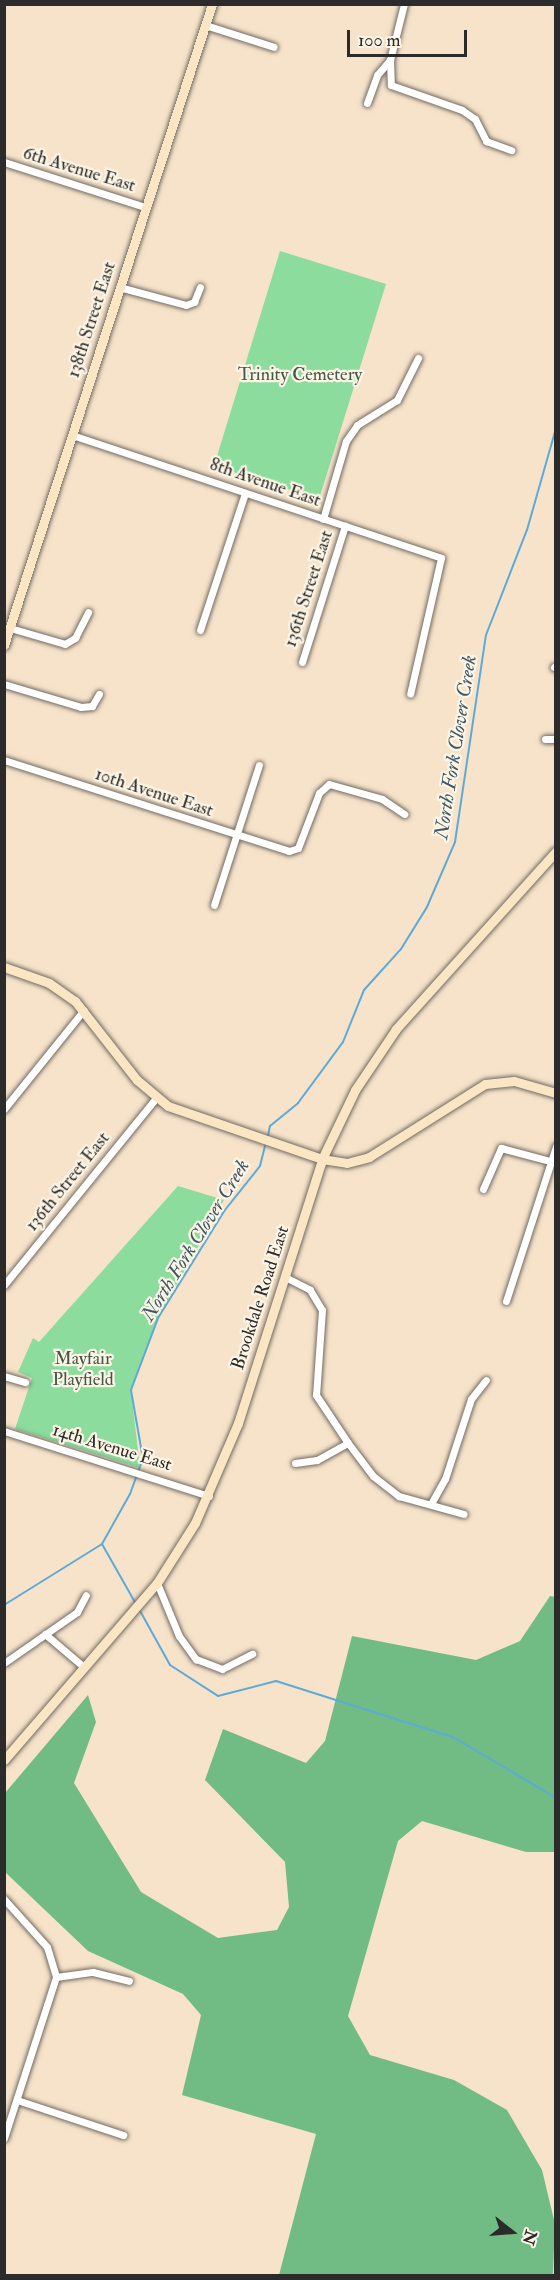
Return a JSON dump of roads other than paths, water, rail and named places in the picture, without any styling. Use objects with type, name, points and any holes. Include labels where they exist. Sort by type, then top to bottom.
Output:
[{"type":"street","name":"138th Street East","points":[[4,645],[212,4]]},
{"type":"street","points":[[404,4],[390,60],[391,85],[462,110],[475,119],[486,141],[511,150]]},
{"type":"street","points":[[205,25],[274,46]]},
{"type":"street","points":[[367,103],[377,75],[390,60]]},
{"type":"street","name":"6th Avenue East","points":[[4,162],[145,207]]},
{"type":"street","points":[[120,287],[190,305],[200,287]]},
{"type":"street","name":"136th Street East","points":[[323,519],[346,441],[357,426],[398,400],[418,358]]},
{"type":"street","name":"8th Avenue East","points":[[72,435],[323,519],[431,552],[445,562],[410,676],[410,694]]},
{"type":"street","points":[[201,630],[245,493]]},
{"type":"street","name":"136th Street East","points":[[302,662],[345,526]]},
{"type":"street","points":[[10,627],[65,644],[75,638],[88,612]]},
{"type":"street","points":[[4,684],[81,707],[92,706],[99,694]]},
{"type":"street","points":[[545,739],[555,739]]},
{"type":"street","name":"10th Avenue East","points":[[4,760],[237,835],[295,851],[322,788],[346,788],[391,803],[404,814]]},
{"type":"street","points":[[214,905],[260,765]]},
{"type":"street","name":"Brookdale Road East","points":[[4,1760],[157,1583],[209,1496],[285,1277],[322,1159],[346,1105],[393,1034],[555,851]]},
{"type":"street","points":[[4,967],[49,983],[84,1010],[156,1098],[184,1114],[322,1159],[347,1163],[369,1157],[485,1084],[514,1081],[554,1090]]},
{"type":"street","points":[[4,1109],[84,1010]]},
{"type":"street","name":"136th Street East","points":[[4,1285],[156,1098]]},
{"type":"street","points":[[506,1301],[555,1146]]},
{"type":"street","points":[[483,1189],[501,1148],[550,1161]]},
{"type":"street","points":[[285,1277],[310,1290],[322,1310],[316,1395],[348,1443],[385,1487],[419,1505],[432,1502],[464,1514]]},
{"type":"street","points":[[4,1376],[25,1382]]},
{"type":"street","points":[[432,1502],[445,1479],[471,1398],[486,1380]]},
{"type":"street","name":"14th Avenue East","points":[[4,1431],[209,1496]]},
{"type":"street","points":[[295,1463],[317,1460],[348,1443]]},
{"type":"street","points":[[157,1583],[179,1636],[196,1659],[222,1669],[252,1654]]},
{"type":"street","points":[[4,1663],[77,1612],[86,1595]]},
{"type":"street","points":[[45,1634],[85,1668]]},
{"type":"street","points":[[4,1899],[47,1947],[56,1977],[4,2138]]},
{"type":"street","points":[[56,1977],[93,1972],[129,1981]]},
{"type":"street","points":[[17,2100],[123,2135]]},
{"type":"waterway","name":"North Fork Clover Creek","points":[[268,1136],[270,1126],[298,1103],[343,1042],[364,990],[401,949],[427,907],[455,842],[486,635],[527,530],[556,428]]},
{"type":"waterway","name":"North Fork Clover Creek","points":[[4,1605],[102,1544],[130,1494],[143,1459],[131,1390],[158,1318],[225,1210],[260,1166],[266,1142]]},
{"type":"waterway","points":[[102,1544],[136,1604]]},
{"type":"waterway","points":[[139,1609],[170,1665],[218,1696],[276,1681],[453,1737],[556,1798]]},
{"type":"park label","name":"Trinity Cemetery","points":[[300,375]]},
{"type":"park label","name":"Mayfair Playfield","points":[[83,1370]]}]
